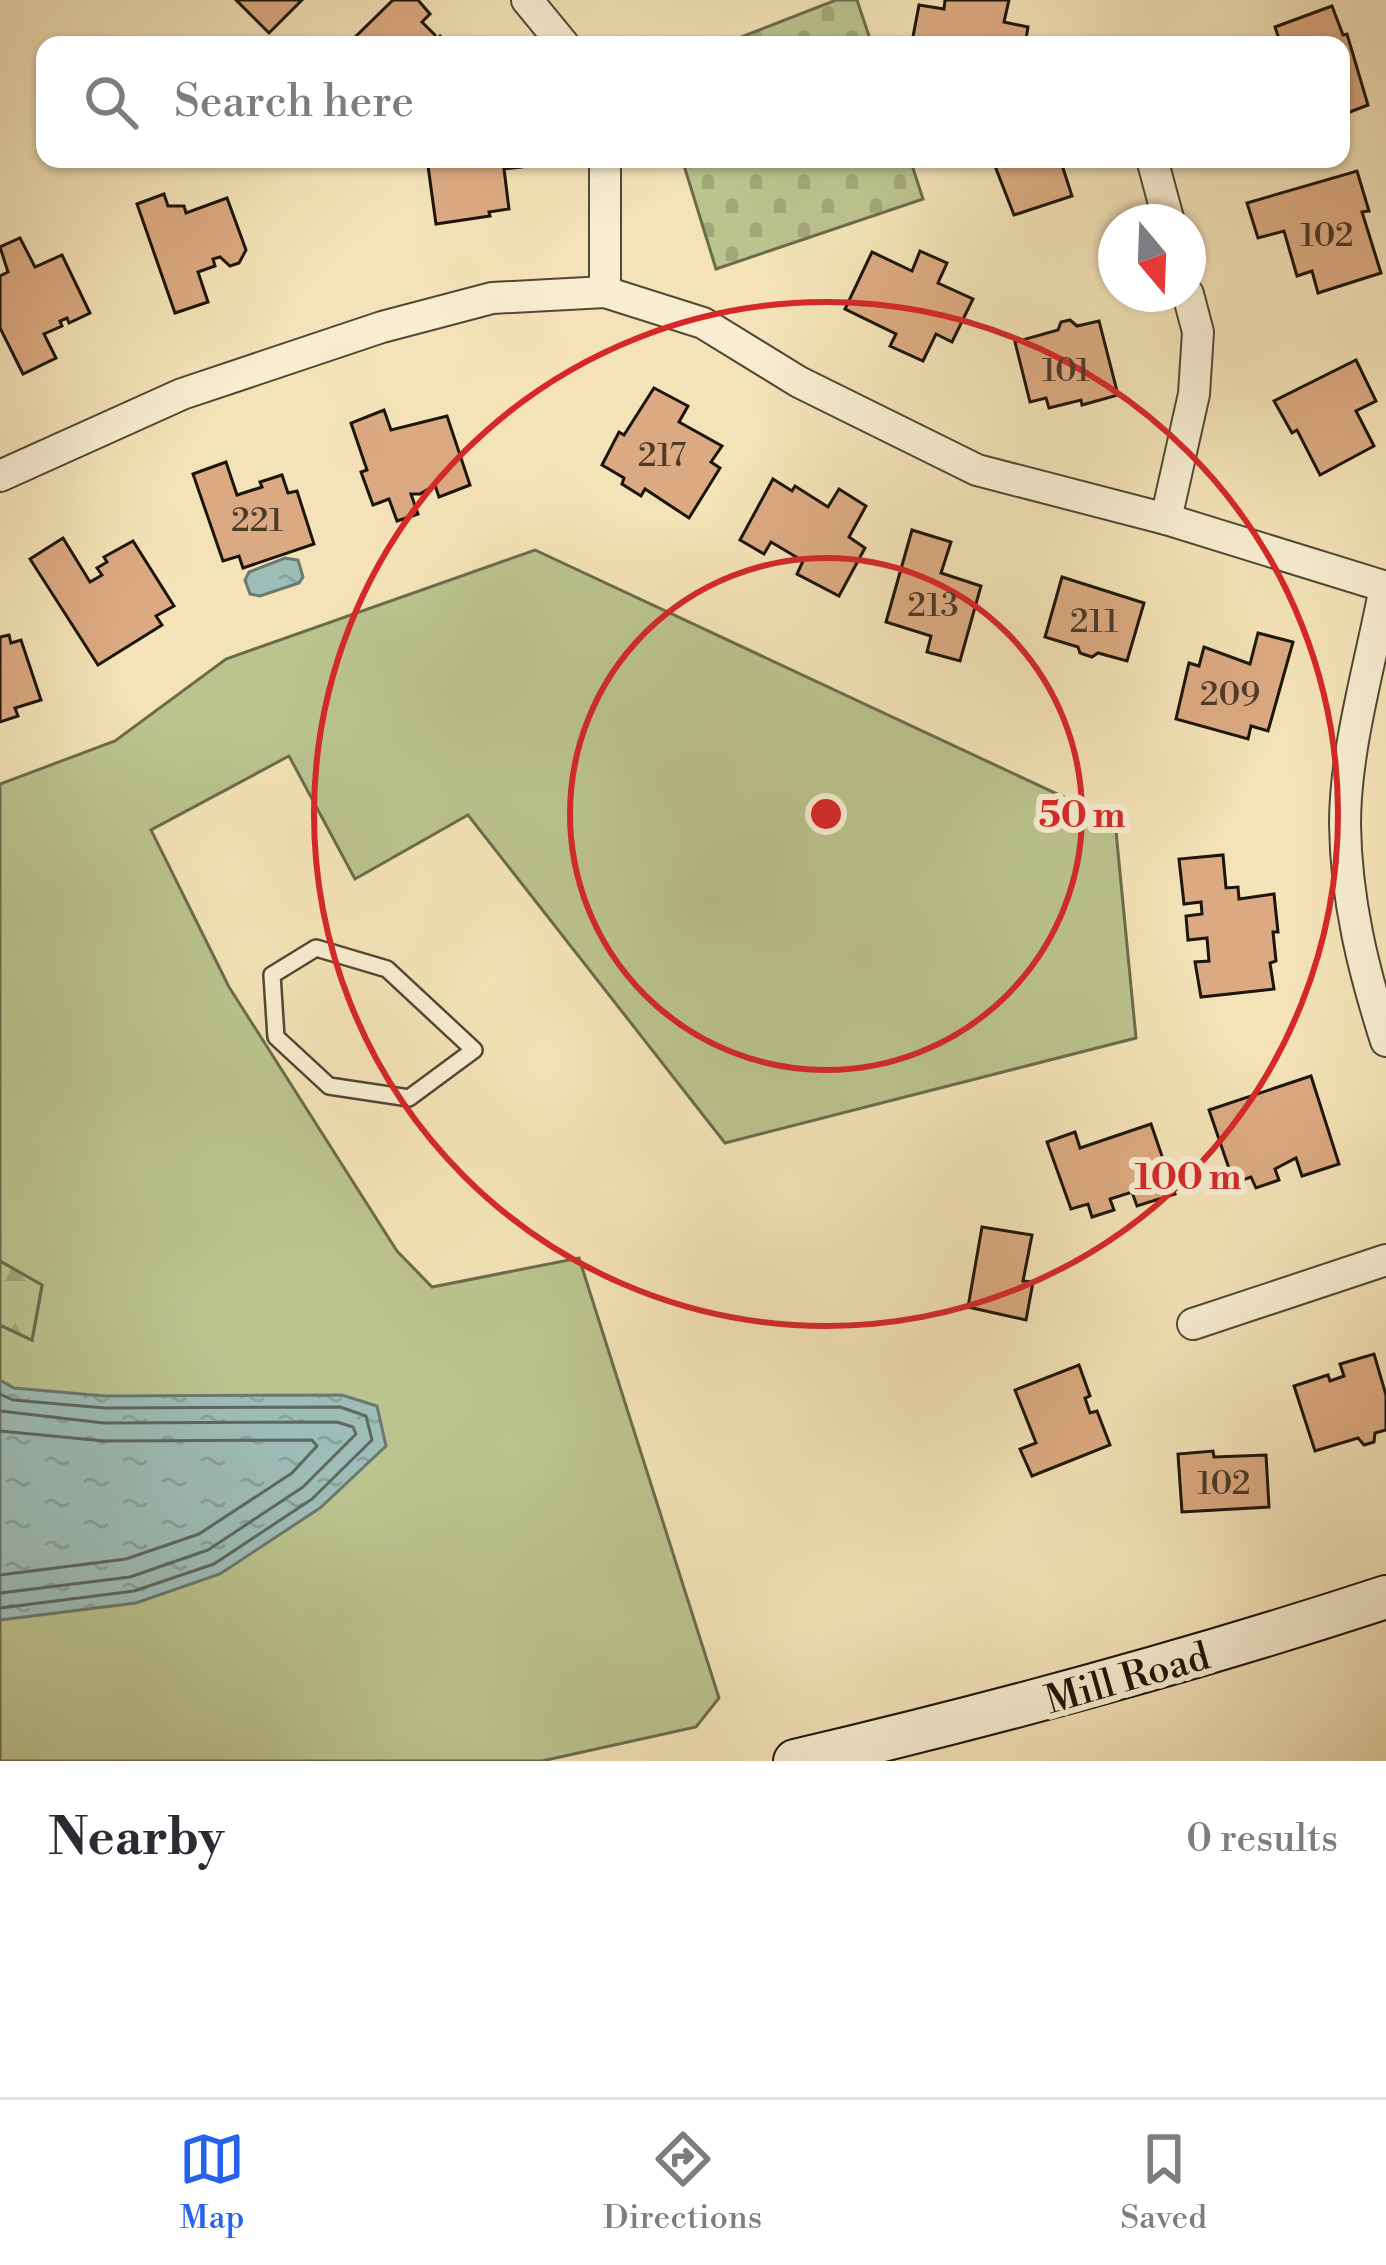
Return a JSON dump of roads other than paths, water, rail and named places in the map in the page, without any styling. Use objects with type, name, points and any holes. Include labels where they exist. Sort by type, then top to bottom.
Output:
[{"type":"street","points":[[527,0],[557,36]]},
{"type":"street","points":[[605,168],[605,292]]},
{"type":"street","points":[[1154,168],[1164,204]]},
{"type":"street","points":[[0,476],[182,394],[382,327],[492,298],[605,292],[703,323],[799,382],[977,470],[1166,520],[1386,587],[1349,775],[1345,820],[1354,929],[1386,1041]]},
{"type":"street","points":[[1166,520],[1194,394],[1198,332],[1193,312]]},
{"type":"street","points":[[1193,1324],[1386,1260]]},
{"type":"street","name":"Mill Road","points":[[812,1759],[920,1747],[1008,1711],[1256,1640],[1386,1597]]},
{"type":"lane","points":[[316,948],[387,968],[474,1050],[409,1098],[329,1086],[276,1037],[272,975],[316,948]]},
{"type":"water","points":[[285,558],[298,560],[303,577],[299,583],[260,596],[250,594],[245,580],[249,572]]},
{"type":"water","points":[[0,1380],[14,1388],[105,1396],[342,1395],[377,1406],[386,1446],[320,1508],[220,1574],[136,1603],[0,1620]]}]
